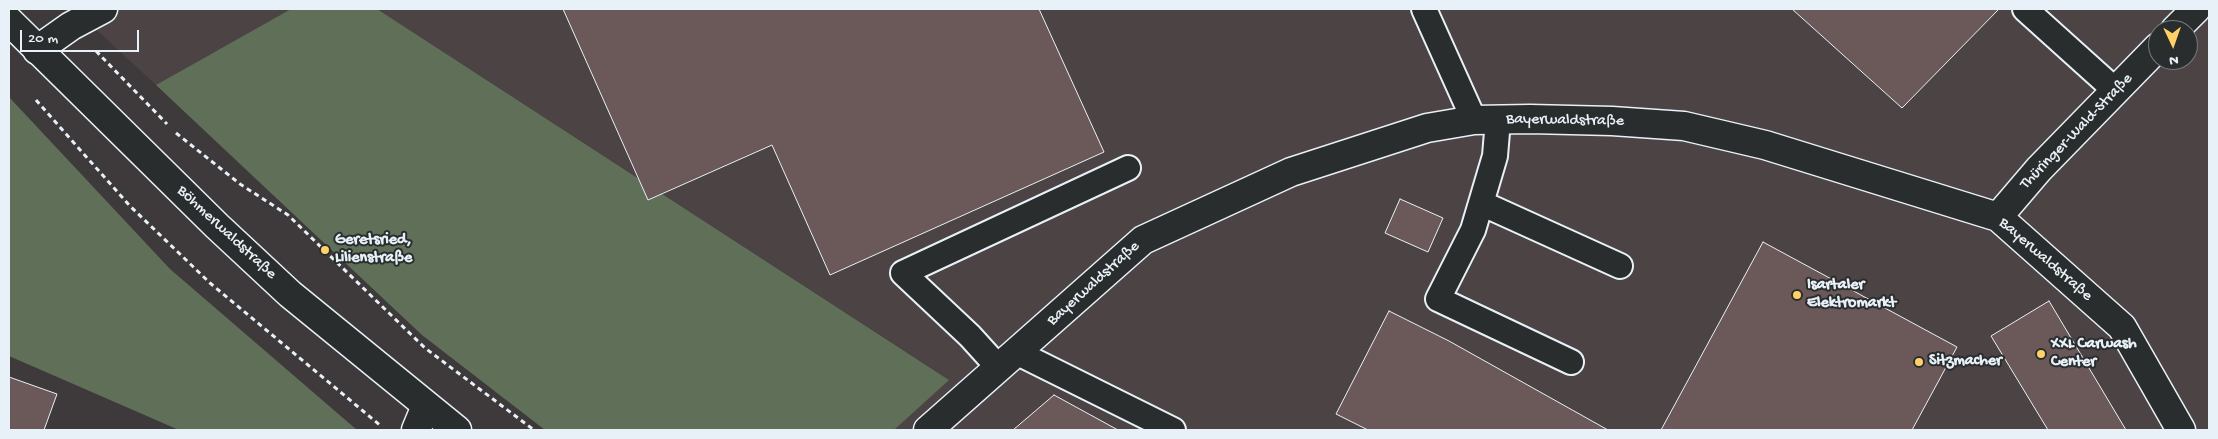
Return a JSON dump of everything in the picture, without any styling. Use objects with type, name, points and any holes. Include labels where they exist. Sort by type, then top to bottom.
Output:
[{"type":"street","points":[[37,50],[70,26],[103,9]]},
{"type":"street","points":[[2185,20],[2196,9]]},
{"type":"street","name":"Böhmerwaldstraße","points":[[9,21],[237,245],[421,418],[457,430]]},
{"type":"street","name":"Thüringer-Wald-Straße","points":[[1998,217],[2039,169],[2148,57]]},
{"type":"street","name":"Bayerwaldstraße","points":[[928,430],[1143,240],[1291,172],[1427,128],[1486,120],[1612,121],[1684,126],[1766,145],[1998,217],[2122,327],[2182,430]]},
{"type":"lane","points":[[1424,9],[1486,120],[1495,156],[1473,230],[1438,299],[1571,362]]},
{"type":"lane","points":[[2025,9],[2116,91]]},
{"type":"lane","points":[[1128,168],[903,273],[970,336],[1009,360],[1173,430]]},
{"type":"lane","points":[[1481,203],[1620,266]]},
{"type":"path","points":[[70,26],[169,126]]},
{"type":"path","points":[[35,99],[129,205],[210,283],[386,430]]},
{"type":"path","points":[[175,133],[240,184],[288,215],[425,348],[534,430]]},
{"type":"shaded area","points":[[74,9],[291,9],[156,85]]},
{"type":"shaded area","points":[[377,9],[2209,9],[2209,430],[894,430],[948,379]]},
{"type":"green space","points":[[291,9],[377,9],[949,380],[894,430],[545,430],[422,335],[156,85]]},
{"type":"green space","points":[[9,97],[170,269],[357,430],[179,430],[9,356]]},
{"type":"building","points":[[563,9],[1039,9],[1104,152],[830,275],[772,145],[648,200]]},
{"type":"building","points":[[1792,9],[1999,9],[1902,108]]},
{"type":"building","points":[[1400,199],[1443,218],[1428,252],[1385,233]]},
{"type":"building","name":"Isartaler Elektromarkt","points":[[1763,242],[1957,347],[1912,430],[1661,430]]},
{"type":"building","name":"XXL Carwash Center","points":[[2049,301],[2126,430],[2048,430],[1991,336]]},
{"type":"building","points":[[1389,311],[1449,341],[1608,430],[1368,430],[1336,414]]},
{"type":"building","points":[[9,377],[57,394],[44,430],[9,430]]},
{"type":"building","points":[[1054,395],[1118,430],[1013,430]]},
{"type":"place","name":"Geretsried, Lilienstraße","points":[[325,250]]},
{"type":"place","name":"Isartaler Elektromarkt","points":[[1797,295]]},
{"type":"place","name":"XXL Carwash Center","points":[[2041,354]]},
{"type":"place","name":"Sitzmacher","points":[[1919,362]]}]
